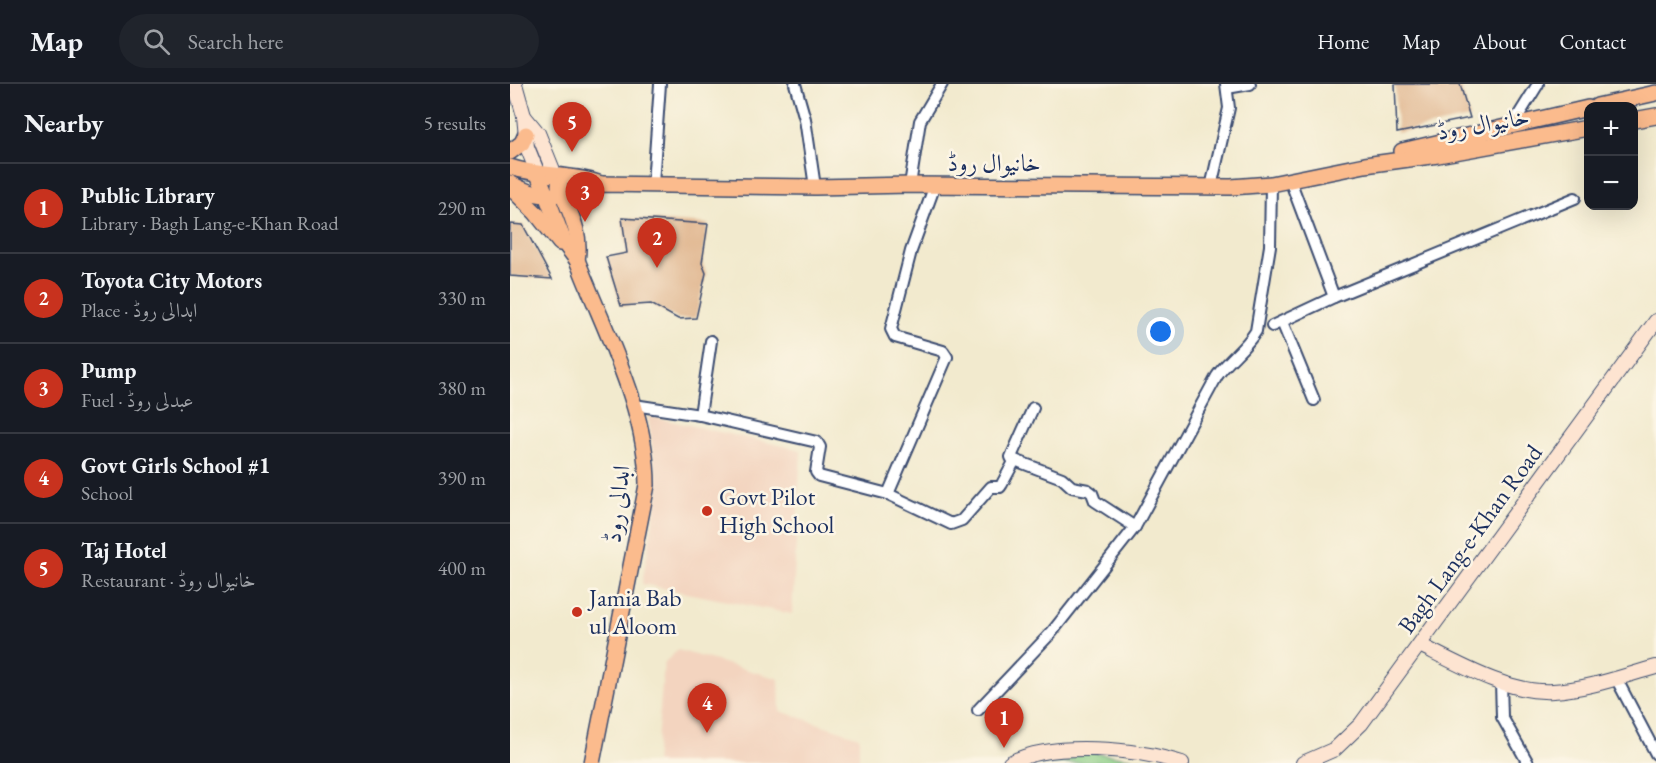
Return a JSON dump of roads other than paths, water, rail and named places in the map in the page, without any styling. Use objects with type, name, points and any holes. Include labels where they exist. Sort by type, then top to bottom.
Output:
[{"type":"main road","points":[[1615,102],[1656,93]]},
{"type":"main road","points":[[1365,165],[1400,151],[1584,109]]},
{"type":"main road","points":[[1638,111],[1656,109]]},
{"type":"main road","points":[[1638,119],[1656,116]]},
{"type":"main road","name":"خانیوال روڈ","points":[[1498,142],[1584,122]]},
{"type":"main road","points":[[1638,128],[1656,125]]},
{"type":"main road","name":"خانیوال روڈ","points":[[510,167],[538,174],[572,176],[601,184],[815,188],[910,185],[1212,186],[1271,184],[1384,162],[1437,148],[1498,142],[1584,129]]},
{"type":"main road","points":[[510,152],[522,143],[526,134]]},
{"type":"main road","points":[[1384,162],[1415,164],[1442,161],[1584,137]]},
{"type":"main road","points":[[538,174],[565,244],[577,260]]},
{"type":"main road","points":[[555,175],[578,234],[577,260]]},
{"type":"main road","name":"خانیوال روڈ","points":[[545,195],[576,192],[601,184]]},
{"type":"main road","points":[[510,185],[545,195]]},
{"type":"main road","points":[[510,185],[577,260]]},
{"type":"main road","name":"ابدالی روڈ","points":[[577,260],[634,405],[647,467],[647,485],[592,763]]},
{"type":"street","points":[[515,84],[524,116],[527,147],[538,174]]},
{"type":"street","points":[[653,184],[660,84]]},
{"type":"street","points":[[795,84],[805,120],[815,188]]},
{"type":"street","points":[[910,185],[920,121],[942,84]]},
{"type":"street","points":[[1212,186],[1228,108],[1227,86],[1250,84]]},
{"type":"street","points":[[1512,126],[1539,84]]},
{"type":"street","points":[[524,116],[538,133],[555,175]]},
{"type":"street","points":[[1290,180],[1334,297]]},
{"type":"street","points":[[978,710],[1052,632],[1135,527],[1217,376],[1256,331],[1270,246],[1271,184]]},
{"type":"street","points":[[888,494],[947,357],[943,351],[895,337],[891,329],[911,251],[935,185]]},
{"type":"street","points":[[1314,400],[1277,324],[1334,297],[1575,198]]},
{"type":"street","name":"Bagh Lang-e-Khan Road","points":[[1303,763],[1335,748],[1361,724],[1656,321]]},
{"type":"street","points":[[700,414],[711,341]]},
{"type":"street","points":[[634,405],[700,414],[817,442],[820,447],[816,472],[819,476],[888,494],[945,522],[957,523],[991,487],[1000,487],[1015,460]]},
{"type":"street","points":[[1033,408],[1011,457],[1062,478],[1072,487],[1088,489],[1095,501],[1135,527]]},
{"type":"street","points":[[1420,645],[1500,682],[1526,690],[1552,691],[1579,688],[1656,667]]},
{"type":"street","points":[[1616,678],[1656,754]]},
{"type":"street","points":[[1500,682],[1502,717],[1528,763]]},
{"type":"street","points":[[1010,763],[1032,754],[1070,749],[1147,754],[1178,762]]},
{"type":"place","name":"Taj Hotel","points":[[572,152]]},
{"type":"place","name":"Pump","points":[[585,222]]},
{"type":"place","name":"Toyota City Motors","points":[[657,268]]},
{"type":"place","name":"Govt Pilot High School","points":[[707,511]]},
{"type":"place","name":"Jamia Bab ul Aloom","points":[[577,612]]},
{"type":"place","name":"Govt Girls School #1","points":[[707,733]]},
{"type":"place","name":"Public Library","points":[[1004,748]]}]
